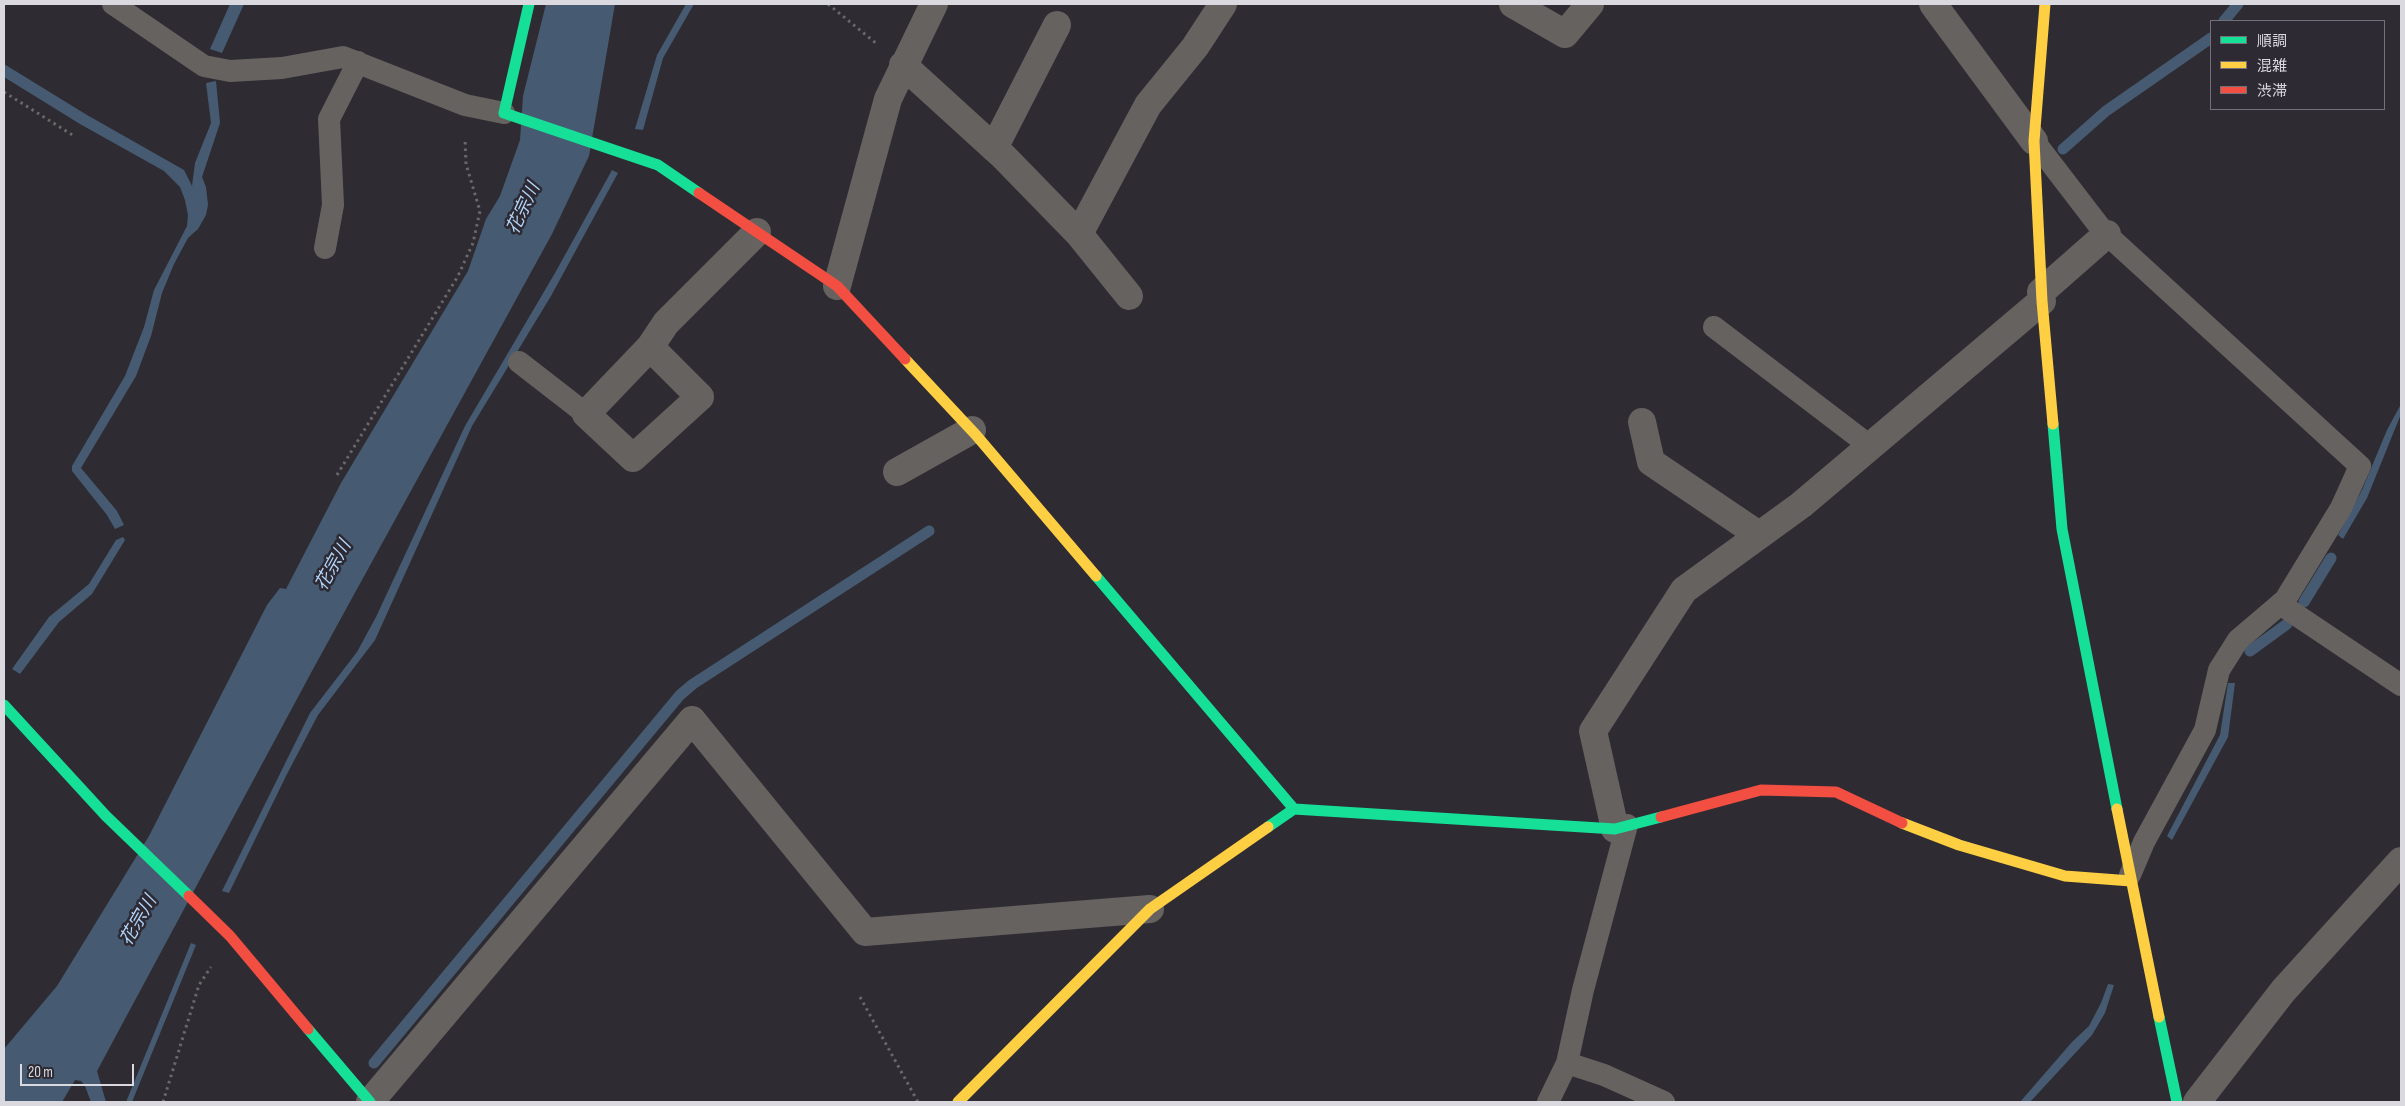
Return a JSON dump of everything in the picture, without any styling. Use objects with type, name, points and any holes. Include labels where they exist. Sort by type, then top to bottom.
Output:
[{"type":"street","points":[[529,4],[504,113],[658,165],[837,286],[972,430],[1294,809]]},
{"type":"street","points":[[837,286],[888,98],[934,4]]},
{"type":"street","points":[[1079,234],[1148,105],[1195,47],[1223,4]]},
{"type":"street","points":[[1513,4],[1565,34],[1590,4]]},
{"type":"street","points":[[1934,4],[2034,141]]},
{"type":"street","points":[[2045,4],[2034,141],[2041,297],[2062,529],[2177,1102]]},
{"type":"street","points":[[994,148],[1057,25]]},
{"type":"street","points":[[903,64],[994,148],[1079,234],[1130,296]]},
{"type":"street","points":[[650,347],[700,397],[633,458],[586,414],[650,347],[666,323],[757,232]]},
{"type":"street","points":[[1621,827],[1593,731],[1684,590],[1801,505],[2041,297],[2107,234]]},
{"type":"street","points":[[1642,422],[1651,462],[1759,535]]},
{"type":"street","points":[[897,472],[972,430]]},
{"type":"street","points":[[4,705],[106,816],[233,939],[370,1102],[692,720],[865,932],[1150,909]]},
{"type":"street","points":[[958,1102],[1150,909],[1294,809],[1621,827],[1761,790],[1836,792],[1890,818],[1959,845],[2065,876],[2131,878]]},
{"type":"street","points":[[2198,1102],[2282,991],[2401,861]]},
{"type":"lane","points":[[113,4],[204,66],[230,71],[282,68],[343,57],[465,105],[504,113]]},
{"type":"lane","points":[[325,248],[333,205],[329,119],[358,62]]},
{"type":"lane","points":[[2034,141],[2107,234],[2360,466],[2341,508],[2285,600],[2238,640],[2219,670],[2205,730],[2144,842],[2131,878]]},
{"type":"lane","points":[[1714,327],[1870,446]]},
{"type":"lane","points":[[520,362],[586,414]]},
{"type":"lane","points":[[2280,604],[2401,685]]},
{"type":"lane","points":[[1548,1102],[1567,1063],[1621,827]]},
{"type":"lane","points":[[1567,1063],[1604,1075],[1664,1102]]},
{"type":"path","points":[[828,4],[903,64]]},
{"type":"path","points":[[4,92],[74,136]]},
{"type":"path","points":[[337,475],[458,276],[473,243],[480,211],[466,164],[465,105]]},
{"type":"path","points":[[163,1102],[199,985],[233,939]]},
{"type":"path","points":[[860,997],[918,1102]]},
{"type":"water","points":[[230,4],[244,4],[222,53],[210,49]]},
{"type":"water","name":"花宗川","points":[[546,4],[615,4],[589,156],[552,234],[312,671],[97,1071],[106,1102],[91,1102],[85,1086],[81,1081],[75,1080],[62,1102],[4,1102],[4,1049],[57,986],[149,836],[267,605],[280,588],[286,589],[341,483],[468,271],[486,219],[500,196],[520,140],[523,96]]},
{"type":"water","points":[[686,4],[694,4],[663,58],[643,130],[635,129],[657,55]]},
{"type":"water","points":[[4,64],[87,115],[184,170],[192,186],[195,163],[211,123],[206,83],[216,81],[220,123],[202,177],[206,187],[208,205],[206,215],[198,229],[188,238],[174,264],[162,293],[151,336],[136,376],[81,468],[117,511],[124,525],[115,529],[107,515],[72,471],[72,466],[125,376],[144,327],[154,290],[187,226],[188,215],[185,200],[180,187],[164,171],[80,124],[4,77]]},
{"type":"water","points":[[612,170],[618,173],[551,296],[472,426],[375,640],[318,715],[229,893],[222,891],[310,713],[357,652],[376,617],[465,426],[555,273]]},
{"type":"water","points":[[2401,404],[2401,414],[2367,498],[2343,539],[2338,535],[2362,490],[2387,430]]},
{"type":"water","points":[[123,537],[125,540],[92,594],[59,622],[20,674],[12,669],[49,617],[89,584],[116,540]]},
{"type":"water","points":[[2228,683],[2235,683],[2228,737],[2172,840],[2167,836],[2220,735]]},
{"type":"water","points":[[191,943],[196,945],[132,1102],[126,1102]]},
{"type":"water","points":[[2108,984],[2114,985],[2105,1013],[2092,1035],[2030,1102],[2020,1102],[2072,1042],[2089,1026]]},
{"type":"waterway","points":[[2225,20],[2238,4]]},
{"type":"waterway","points":[[2063,149],[2106,111],[2210,39]]},
{"type":"waterway","points":[[374,1063],[680,695],[693,684],[929,531]]},
{"type":"waterway","points":[[2304,602],[2331,558]]},
{"type":"waterway","points":[[2250,651],[2287,624]]},
{"type":"traffic: fast","points":[[529,4],[504,113],[658,165],[699,193]]},
{"type":"traffic: fast","points":[[2053,424],[2062,529],[2117,809]]},
{"type":"traffic: fast","points":[[1096,576],[1294,809]]},
{"type":"traffic: fast","points":[[4,705],[106,816],[189,896]]},
{"type":"traffic: fast","points":[[1268,827],[1294,809],[1615,829],[1661,817]]},
{"type":"traffic: fast","points":[[2159,1017],[2177,1102]]},
{"type":"traffic: fast","points":[[308,1029],[370,1102]]},
{"type":"traffic: slow","points":[[2045,4],[2034,141],[2042,301],[2053,424]]},
{"type":"traffic: slow","points":[[905,359],[976,435],[1096,576]]},
{"type":"traffic: slow","points":[[2117,809],[2159,1017]]},
{"type":"traffic: slow","points":[[1902,823],[1959,845],[2065,876],[2131,881]]},
{"type":"traffic: slow","points":[[958,1102],[1150,909],[1268,827]]},
{"type":"traffic: jam","points":[[699,193],[837,286],[905,359]]},
{"type":"traffic: jam","points":[[1661,817],[1761,790],[1836,792],[1902,823]]},
{"type":"traffic: jam","points":[[189,896],[230,936],[308,1029]]}]
